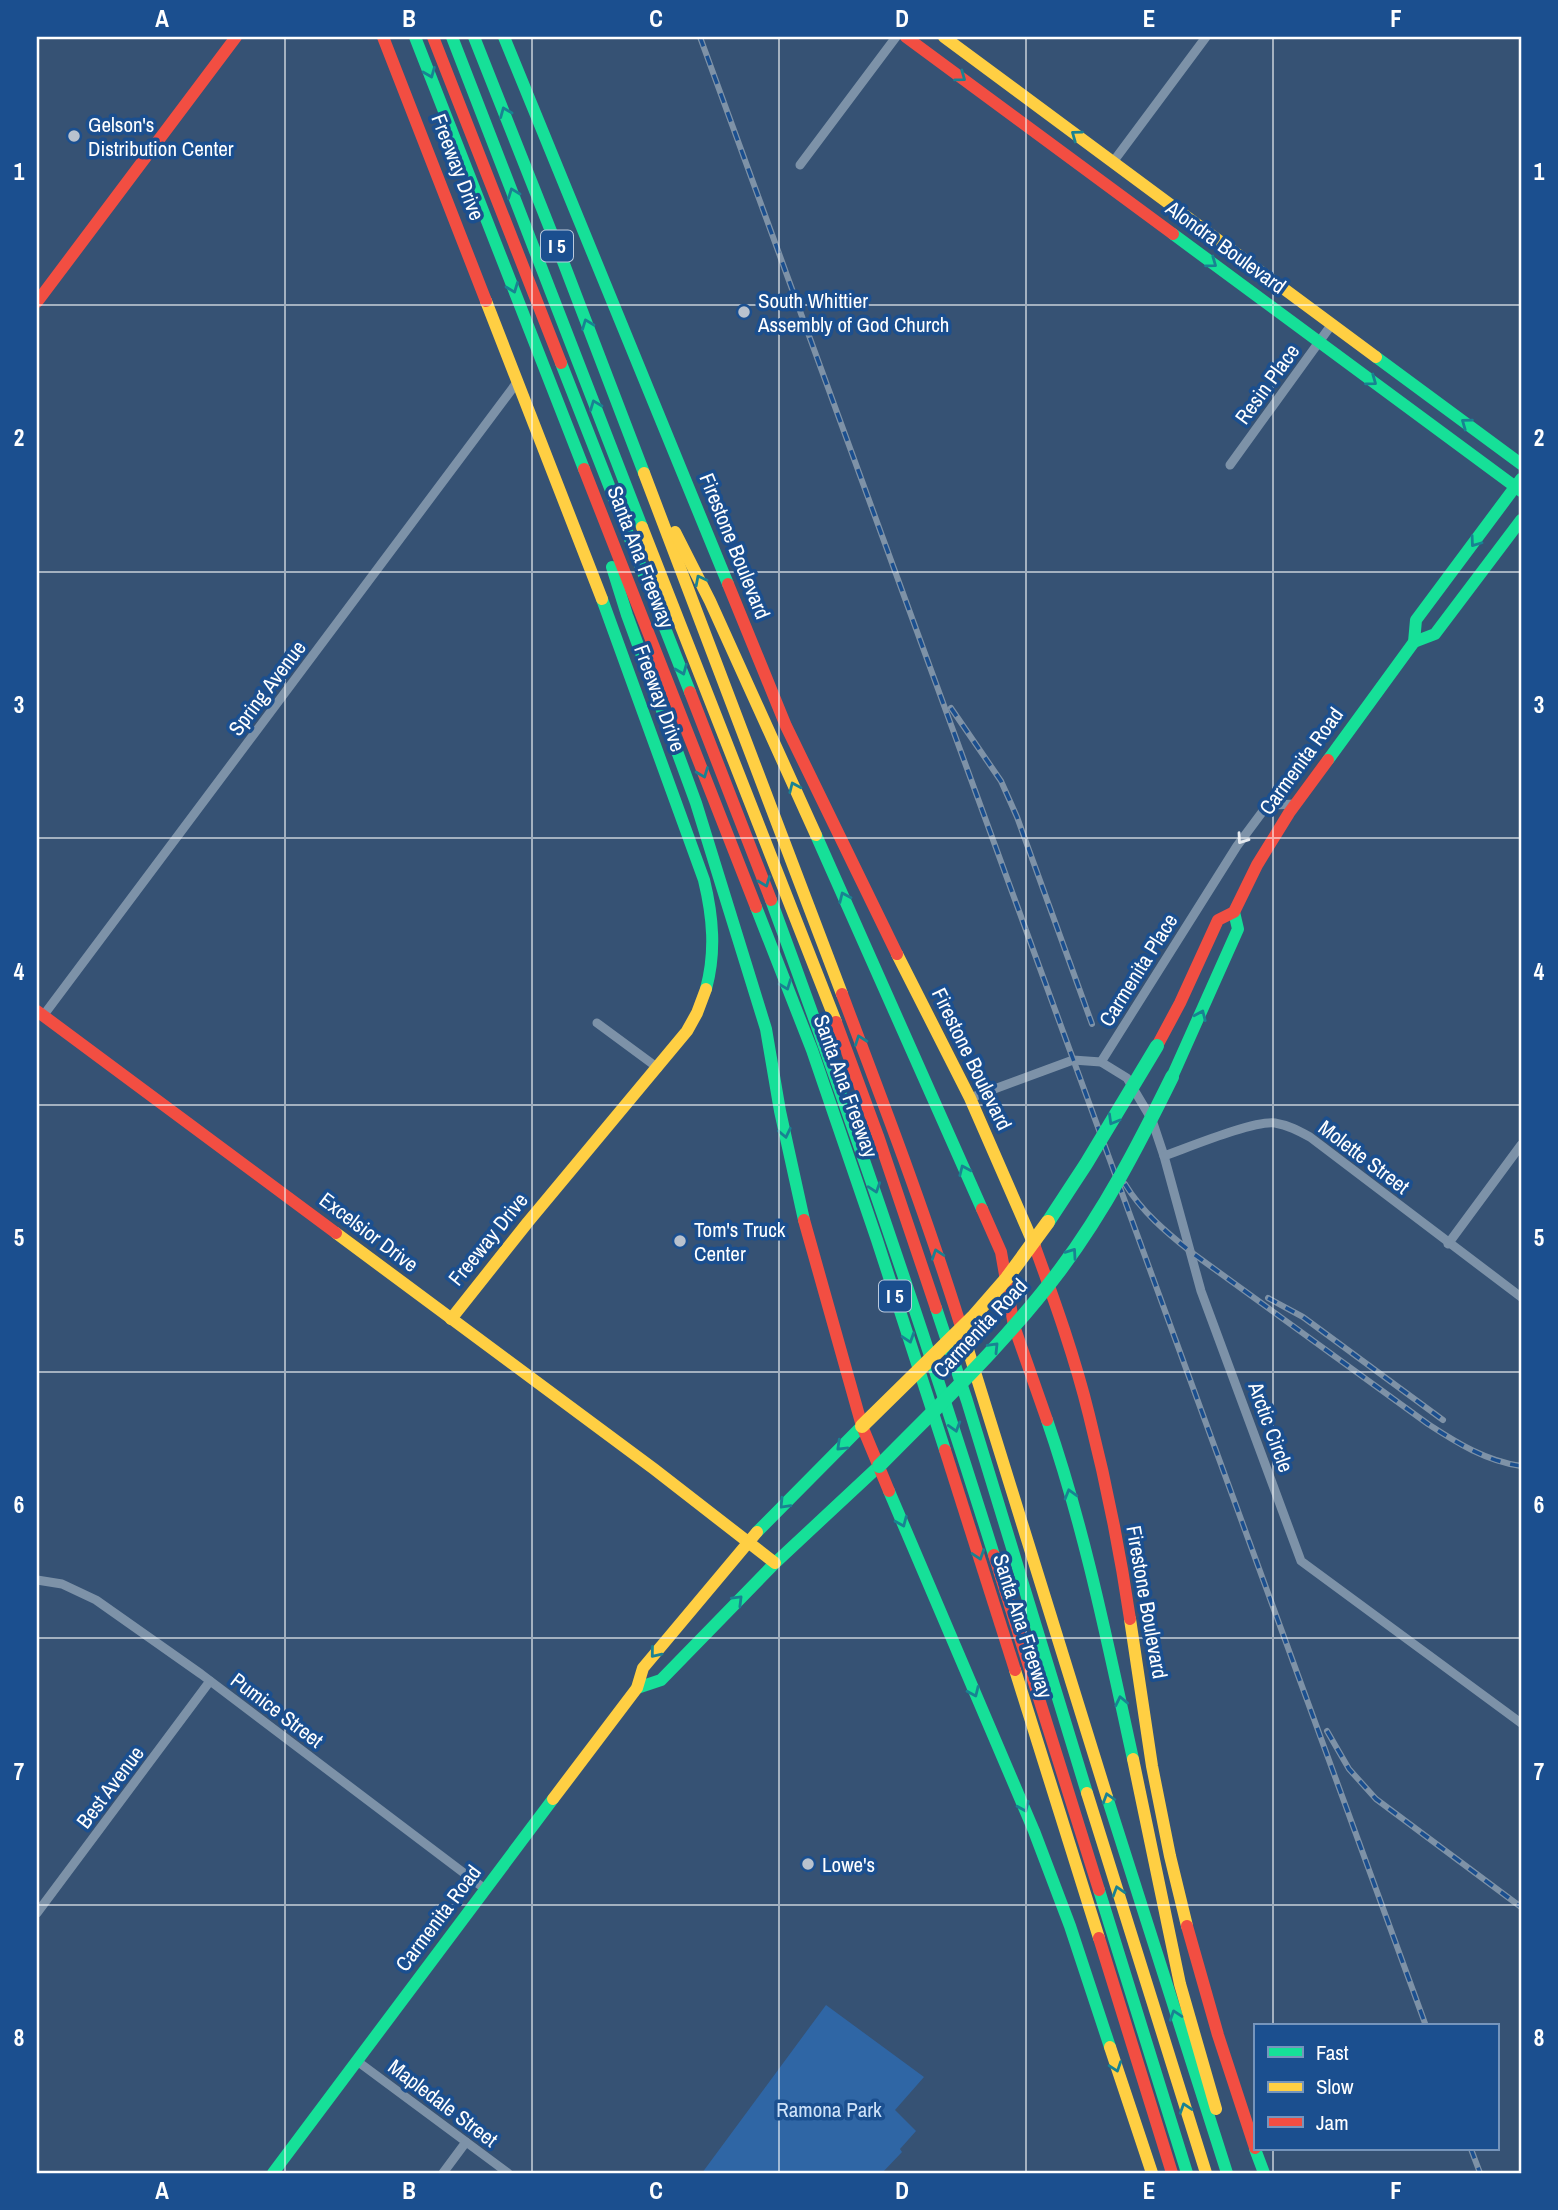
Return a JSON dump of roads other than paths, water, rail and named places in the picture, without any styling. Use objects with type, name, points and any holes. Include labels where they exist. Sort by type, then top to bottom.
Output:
[{"type":"main road","points":[[37,302],[236,37]]},
{"type":"main road","name":"Freeway Drive","points":[[383,37],[583,548],[704,880],[711,905],[714,943],[705,995],[687,1031],[451,1319]]},
{"type":"main road","name":"Santa Ana Freeway","points":[[415,37],[812,1050],[877,1240],[1038,1742],[1172,2173]]},
{"type":"main road","points":[[433,37],[737,809],[819,1029],[953,1420],[1187,2173]]},
{"type":"main road","points":[[452,37],[678,621],[817,969],[878,1136],[967,1401],[1170,2064],[1206,2173]]},
{"type":"main road","name":"Santa Ana Freeway","points":[[474,37],[527,167],[818,927],[950,1291],[1161,1969],[1229,2173]]},
{"type":"main road","name":"Firestone Boulevard","points":[[504,37],[786,726],[970,1098],[1033,1242],[1058,1312],[1089,1414],[1123,1574],[1152,1766],[1170,1856],[1193,1949],[1254,2146]]},
{"type":"main road","name":"Alondra Boulevard","points":[[906,37],[1319,342],[1519,485]]},
{"type":"main road","name":"Alondra Boulevard","points":[[944,37],[1521,464]]},
{"type":"main road","points":[[1157,222],[1171,204]]},
{"type":"main road","points":[[571,436],[627,615],[696,803],[745,955],[766,1029],[800,1204],[862,1426],[1034,1831],[1070,1926],[1152,2173]]},
{"type":"main road","points":[[637,457],[710,601],[1001,1252],[1014,1326],[1060,1458],[1089,1559],[1180,1984],[1214,2097],[1229,2173]]},
{"type":"main road","name":"Carmenita Road","points":[[273,2173],[637,1688],[643,1668],[747,1542],[950,1339],[1006,1279],[1080,1175],[1157,1046],[1218,920],[1234,912],[1257,865],[1295,804],[1414,642],[1416,620],[1519,485]]},
{"type":"main road","name":"Carmenita Road","points":[[1414,642],[1435,634],[1521,520]]},
{"type":"main road","name":"Carmenita Road","points":[[637,1688],[662,1680],[775,1563],[878,1466],[1014,1326],[1058,1272],[1101,1210],[1139,1144],[1172,1077],[1238,929],[1234,912]]},
{"type":"main road","name":"Excelsior Drive","points":[[40,1014],[696,1501],[775,1563]]},
{"type":"main road","name":"Firestone Boulevard","points":[[1255,2150],[1264,2173]]},
{"type":"street","points":[[800,165],[896,37]]},
{"type":"street","points":[[1113,162],[1206,37]]},
{"type":"street","name":"Resin Place","points":[[1230,465],[1332,324]]},
{"type":"street","name":"Spring Avenue","points":[[40,1014],[519,381]]},
{"type":"street","name":"Carmenita Place","points":[[1101,1062],[1234,849],[1255,820],[1270,806],[1295,804]]},
{"type":"street","points":[[597,1023],[658,1068]]},
{"type":"street","points":[[970,1098],[1073,1060],[1101,1062]]},
{"type":"street","name":"Arctic Circle","points":[[1101,1062],[1126,1078],[1152,1120],[1202,1291],[1301,1561],[1521,1723]]},
{"type":"street","name":"Molette Street","points":[[1164,1156],[1251,1126],[1272,1122],[1292,1127],[1311,1137],[1521,1297]]},
{"type":"street","points":[[1448,1244],[1521,1145]]},
{"type":"street","name":"Pumice Street","points":[[37,1580],[62,1584],[90,1597],[211,1681],[485,1889]]},
{"type":"street","name":"Best Avenue","points":[[37,1913],[211,1681]]},
{"type":"street","name":"Mapledale Street","points":[[357,2062],[508,2173]]},
{"type":"street","points":[[443,2173],[466,2142]]},
{"type":"railway","points":[[700,37],[1425,2024]]},
{"type":"railway","points":[[951,708],[1001,781],[1017,817],[1092,1024]]},
{"type":"railway","points":[[1125,1184],[1147,1213],[1191,1252],[1428,1424],[1484,1456],[1521,1466]]},
{"type":"railway","points":[[1268,1298],[1303,1317],[1443,1420]]},
{"type":"railway","points":[[1327,1731],[1349,1769],[1376,1799],[1521,1907]]},
{"type":"railway","points":[[1471,2150],[1480,2173]]},
{"type":"place","name":"Gelson's Distribution Center","points":[[74,136]]},
{"type":"place","name":"South Whittier Assembly of God Church","points":[[744,312]]},
{"type":"place","name":"Tom's Truck Center","points":[[680,1241]]},
{"type":"place","name":"Lowe's","points":[[808,1864]]},
{"type":"park label","name":"Ramona Park","points":[[829,2109]]}]
